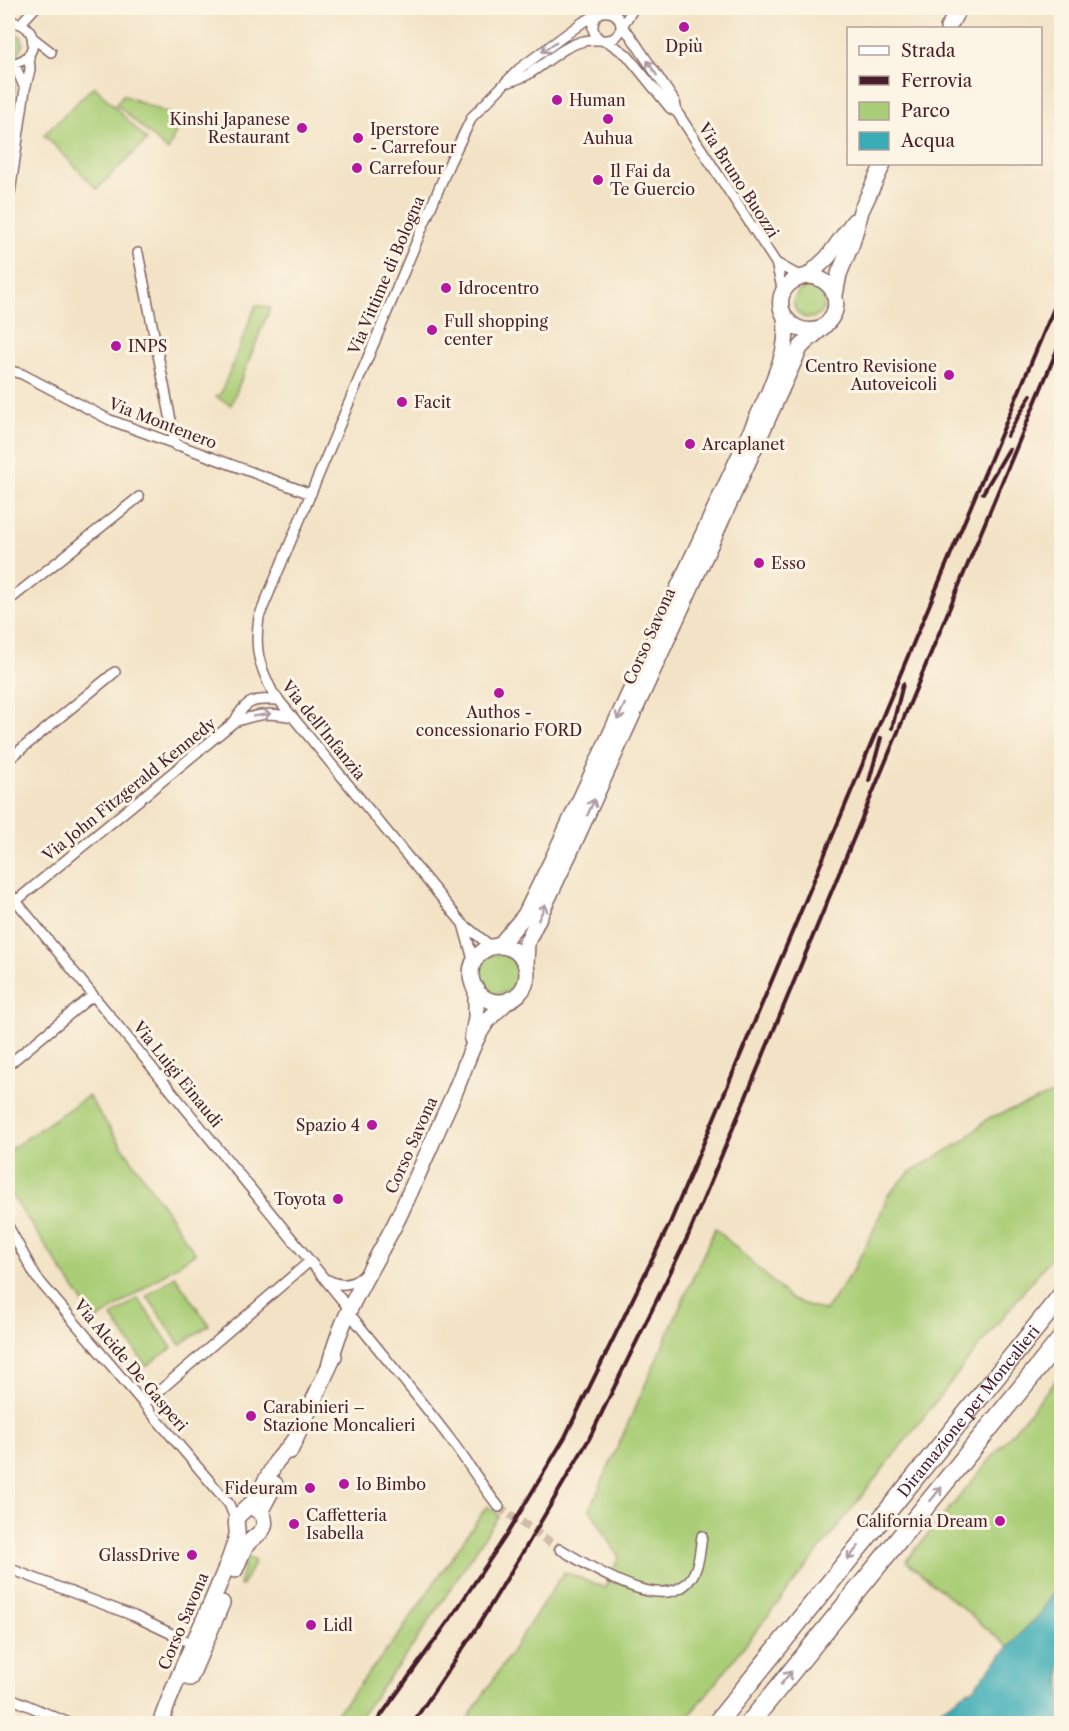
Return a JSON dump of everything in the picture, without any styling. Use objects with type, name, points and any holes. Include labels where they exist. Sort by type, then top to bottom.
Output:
[{"type":"highway","name":"Diramazione per Moncalieri","points":[[716,1724],[1062,1295]]},
{"type":"highway","name":"Diramazione per Moncalieri","points":[[749,1724],[1062,1338]]},
{"type":"main road","points":[[949,27],[959,8]]},
{"type":"main road","points":[[861,211],[828,257],[787,286],[783,293],[782,310],[785,318],[800,330],[820,329],[827,325],[835,311],[839,274],[852,243],[861,211],[883,165]]},
{"type":"main road","points":[[804,276],[815,277],[827,283],[835,295]]},
{"type":"main road","name":"Corso Savona","points":[[495,947],[525,915],[544,877],[769,392],[784,353],[788,335],[785,318]]},
{"type":"main road","name":"Corso Savona","points":[[525,965],[527,942],[570,854],[787,376],[800,348],[820,329]]},
{"type":"main road","points":[[495,947],[512,949],[523,959],[525,965],[526,981],[517,995],[504,1001],[491,1000],[480,993],[472,980],[474,963],[484,951],[495,947]]},
{"type":"main road","name":"Corso Savona","points":[[467,1059],[476,1018],[476,988]]},
{"type":"main road","name":"Corso Savona","points":[[352,1314],[374,1277],[385,1244],[467,1059],[488,1019],[510,999]]},
{"type":"main road","name":"Corso Savona","points":[[163,1724],[169,1700],[245,1516],[276,1462],[292,1443],[342,1343],[368,1272],[385,1244]]},
{"type":"main road","points":[[245,1516],[248,1538],[253,1537]]},
{"type":"main road","name":"Corso Savona","points":[[163,1724],[178,1704],[204,1648],[242,1554],[253,1537],[261,1533],[265,1526],[265,1518],[245,1516]]},
{"type":"street","points":[[21,23],[34,8]]},
{"type":"street","points":[[507,83],[527,75],[568,47],[584,41],[605,41],[616,38],[634,8]]},
{"type":"street","points":[[605,41],[597,37],[593,30],[593,23],[603,12],[614,13],[622,26]]},
{"type":"street","name":"Via Vittime di Bologna","points":[[311,494],[472,117],[519,69],[583,22],[603,12]]},
{"type":"street","points":[[8,22],[21,23],[33,38],[51,52],[30,53],[20,62],[11,63],[25,89]]},
{"type":"street","name":"Via Bruno Buozzi","points":[[622,26],[675,102],[677,112],[776,263],[783,293]]},
{"type":"street","points":[[10,193],[33,38]]},
{"type":"street","name":"Via Bruno Buozzi","points":[[605,41],[627,55],[670,108],[677,112]]},
{"type":"street","points":[[138,253],[176,446]]},
{"type":"street","name":"Via Bruno Buozzi","points":[[776,263],[804,276]]},
{"type":"street","name":"Via Montenero","points":[[8,370],[22,374],[110,420],[311,494]]},
{"type":"street","name":"Via dell'Infanzia","points":[[311,494],[259,617],[256,648],[259,663],[273,693],[463,924],[495,947]]},
{"type":"street","points":[[8,601],[139,497]]},
{"type":"street","points":[[8,760],[115,672]]},
{"type":"street","name":"Via John Fitzgerald Kennedy","points":[[234,723],[242,708],[248,703],[266,699],[279,700]]},
{"type":"street","name":"Via John Fitzgerald Kennedy","points":[[16,901],[234,723],[252,716],[274,713],[294,717]]},
{"type":"street","name":"Via Luigi Einaudi","points":[[8,891],[323,1277],[426,1407],[458,1449],[484,1490],[499,1507]]},
{"type":"street","name":"Via dell'Infanzia","points":[[463,924],[474,963]]},
{"type":"street","points":[[8,1065],[93,995]]},
{"type":"street","name":"Via Alcide De Gasperi","points":[[8,1226],[36,1277],[229,1504],[245,1516]]},
{"type":"street","points":[[144,1404],[310,1261]]},
{"type":"street","points":[[323,1277],[342,1285],[359,1280],[368,1272]]},
{"type":"street","points":[[229,1504],[245,1516]]},
{"type":"street","points":[[560,1549],[632,1587],[651,1592],[669,1591],[686,1583],[694,1574],[702,1536]]},
{"type":"street","points":[[8,1569],[134,1616],[194,1644]]},
{"type":"street","points":[[8,1696],[71,1724]]},
{"type":"green space","points":[[8,34],[21,36],[23,44],[19,53],[8,55]]},
{"type":"green space","points":[[8,72],[15,86],[9,115],[8,113]]},
{"type":"green space","points":[[94,86],[147,140],[97,189],[44,135]]},
{"type":"green space","points":[[123,95],[181,119],[168,151],[116,104]]},
{"type":"green space","points":[[809,288],[820,292],[824,303],[820,314],[809,318],[798,314],[794,303],[798,292]]},
{"type":"green space","points":[[256,305],[270,308],[231,405],[216,397],[221,393]]},
{"type":"green space","points":[[498,954],[512,960],[518,974],[512,988],[498,994],[484,988],[478,974],[484,960]]},
{"type":"green space","points":[[1061,1091],[1061,1245],[684,1723],[464,1724],[564,1572],[605,1588],[619,1557],[590,1509],[715,1228],[792,1300],[825,1311],[853,1270],[876,1225],[888,1195],[910,1172],[962,1142],[989,1118]]},
{"type":"green space","points":[[88,1096],[195,1253],[96,1321],[8,1190],[8,1151]]},
{"type":"green space","points":[[175,1276],[209,1325],[180,1345],[147,1296]]},
{"type":"green space","points":[[138,1298],[172,1348],[146,1366],[112,1317]]},
{"type":"green space","name":"California Dream","points":[[1061,1374],[1061,1579],[1041,1613],[1009,1647],[906,1561]]},
{"type":"green space","points":[[487,1506],[499,1515],[412,1647],[355,1723],[329,1723],[398,1636]]},
{"type":"green space","points":[[246,1557],[255,1561],[242,1586],[239,1585]]},
{"type":"water","points":[[1061,1472],[1061,1495],[1056,1495],[1054,1473]]},
{"type":"water","points":[[1061,1579],[1061,1723],[924,1723],[943,1707],[974,1687],[1041,1613]]},
{"type":"tunnel","points":[[499,1507],[560,1549]]},
{"type":"railway","points":[[375,1724],[507,1534],[565,1437],[670,1223],[1062,289]]},
{"type":"railway","points":[[412,1724],[478,1626],[589,1439],[688,1236],[1062,338]]},
{"type":"railway","points":[[1007,436],[1031,395]]},
{"type":"railway","points":[[983,493],[1009,449]]},
{"type":"railway","points":[[892,728],[903,684]]},
{"type":"railway","points":[[869,781],[881,738]]},
{"type":"place","name":"Dpiù","points":[[684,27]]},
{"type":"place","name":"Human","points":[[557,100]]},
{"type":"place","name":"Auhua","points":[[608,119]]},
{"type":"place","name":"Kinshi Japanese Restaurant","points":[[302,128]]},
{"type":"place","name":"Iperstore - Carrefour","points":[[358,138]]},
{"type":"place","name":"Carrefour","points":[[357,168]]},
{"type":"place","name":"Il Fai da Te Guercio","points":[[598,180]]},
{"type":"place","name":"Idrocentro","points":[[446,288]]},
{"type":"place","name":"Full shopping center","points":[[432,330]]},
{"type":"place","name":"INPS","points":[[116,346]]},
{"type":"place","name":"Centro Revisione Autoveicoli","points":[[949,375]]},
{"type":"place","name":"Facit","points":[[402,402]]},
{"type":"place","name":"Arcaplanet","points":[[690,444]]},
{"type":"place","name":"Esso","points":[[759,563]]},
{"type":"place","name":"Authos - concessionario FORD","points":[[499,693]]},
{"type":"place","name":"Spazio 4","points":[[372,1125]]},
{"type":"place","name":"Toyota","points":[[338,1199]]},
{"type":"place","name":"Carabinieri – Stazione Moncalieri","points":[[251,1416]]},
{"type":"place","name":"Io Bimbo","points":[[344,1484]]},
{"type":"place","name":"Fideuram","points":[[310,1488]]},
{"type":"place","name":"California Dream","points":[[1000,1521]]},
{"type":"place","name":"Caffetteria Isabella","points":[[294,1524]]},
{"type":"place","name":"GlassDrive","points":[[192,1555]]},
{"type":"place","name":"Lidl","points":[[311,1625]]}]
